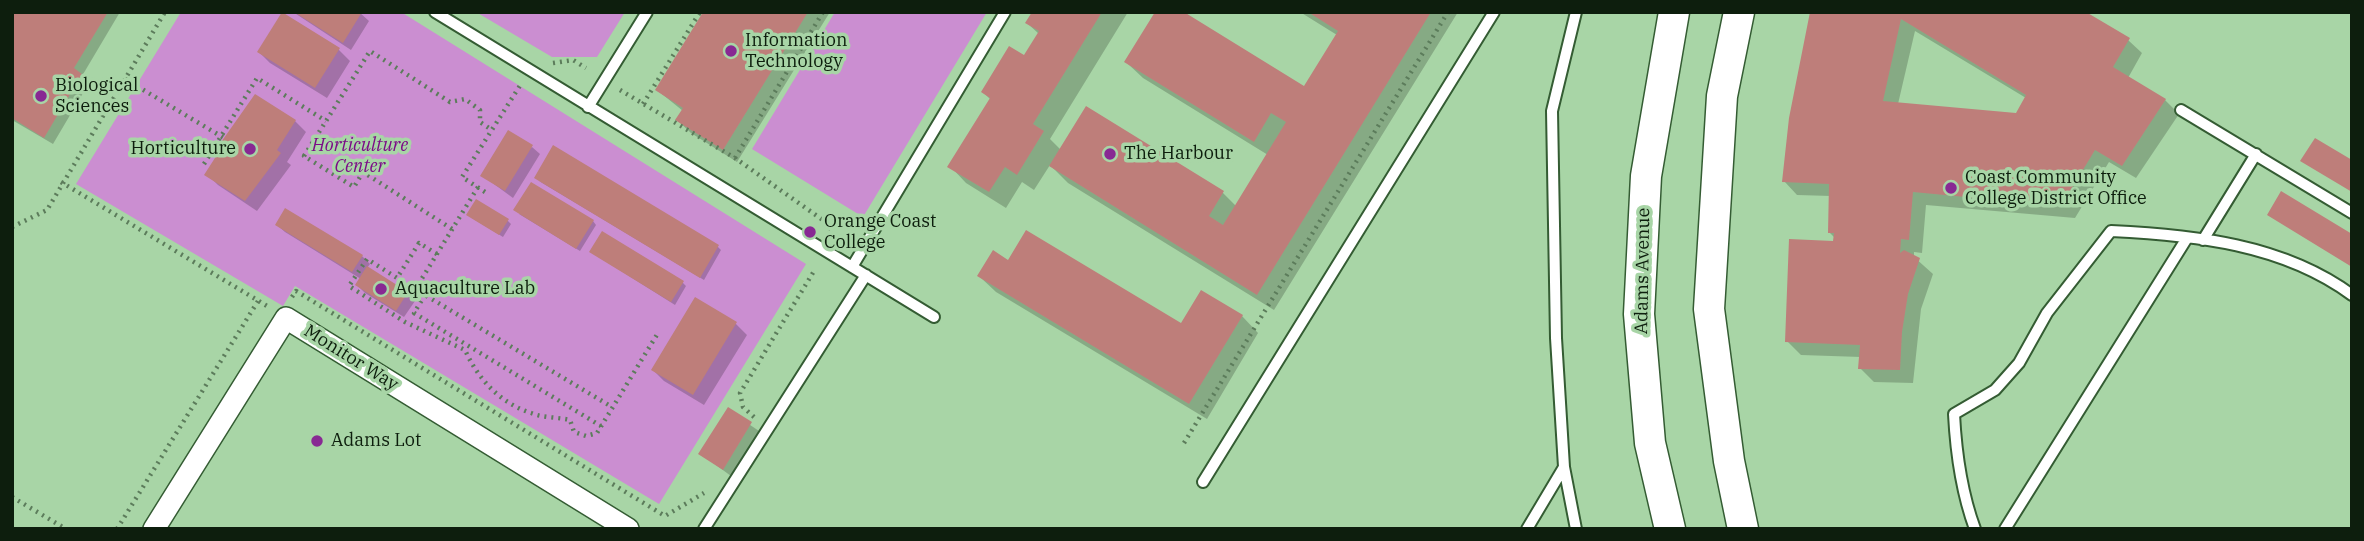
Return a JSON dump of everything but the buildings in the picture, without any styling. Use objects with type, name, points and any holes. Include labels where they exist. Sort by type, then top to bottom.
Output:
[{"type":"main road","name":"Adams Avenue","points":[[1670,529],[1650,443],[1639,314],[1646,176],[1674,12]]},
{"type":"main road","points":[[1739,12],[1722,96],[1709,309],[1729,461],[1744,529]]},
{"type":"street","name":"Monitor Way","points":[[154,529],[286,318],[628,529]]},
{"type":"lane","points":[[435,12],[934,317]]},
{"type":"lane","points":[[588,107],[647,12]]},
{"type":"lane","points":[[852,267],[1005,12]]},
{"type":"lane","points":[[1203,482],[1494,12]]},
{"type":"lane","points":[[1576,12],[1552,111],[1556,338],[1564,467],[1576,529]]},
{"type":"lane","points":[[2181,110],[2352,214]]},
{"type":"lane","points":[[2203,240],[2256,154]]},
{"type":"lane","points":[[1975,529],[1966,506],[1956,455],[1954,414],[1995,390],[2018,363],[2047,313],[2111,231],[2203,240],[2263,251],[2307,270],[2352,295]]},
{"type":"lane","points":[[2006,529],[2187,238]]},
{"type":"lane","points":[[705,529],[866,275]]},
{"type":"lane","points":[[1527,529],[1564,467]]},
{"type":"path","points":[[12,227],[47,210],[61,182],[165,12]]},
{"type":"path","points":[[643,104],[699,12]]},
{"type":"path","points":[[735,158],[823,12]]},
{"type":"path","points":[[1184,443],[1448,12]]},
{"type":"path","points":[[452,229],[363,172],[354,187],[304,156],[370,51],[450,102],[465,99],[480,110],[480,122],[492,130]]},
{"type":"path","points":[[204,164],[257,78],[326,121]]},
{"type":"path","points":[[125,79],[223,137]]},
{"type":"path","points":[[485,192],[462,177],[522,83]]},
{"type":"path","points":[[620,89],[735,158],[828,223],[836,238]]},
{"type":"path","points":[[61,182],[270,308]]},
{"type":"path","points":[[478,187],[421,280],[425,295],[612,407]]},
{"type":"path","points":[[437,254],[419,243],[397,278],[367,259],[349,286],[405,322],[465,350],[476,374],[486,384],[532,414],[570,420],[575,432],[586,436],[597,433],[658,334]]},
{"type":"path","points":[[757,422],[743,407],[740,393],[814,271]]},
{"type":"path","points":[[288,303],[296,291],[665,516],[707,492]]},
{"type":"path","points":[[425,295],[414,313],[601,426]]},
{"type":"path","points":[[117,529],[258,301]]},
{"type":"path","points":[[12,496],[66,529]]},
{"type":"green space","name":"Horticulture Center","points":[[181,12],[401,12],[806,264],[659,504],[295,286],[283,306],[76,184]]},
{"type":"green space","points":[[476,12],[625,12],[597,57],[552,57]]},
{"type":"green space","points":[[835,12],[987,12],[863,217],[752,149]]},
{"type":"place","name":"Information Technology","points":[[731,51]]},
{"type":"place","name":"Biological Sciences","points":[[41,96]]},
{"type":"place","name":"Horticulture","points":[[250,149]]},
{"type":"place","name":"The Harbour","points":[[1110,154]]},
{"type":"place","name":"Coast Community College District Office","points":[[1951,188]]},
{"type":"place","name":"Orange Coast College","points":[[810,232]]},
{"type":"place","name":"Aquaculture Lab","points":[[381,289]]},
{"type":"place","name":"Adams Lot","points":[[317,441]]}]
